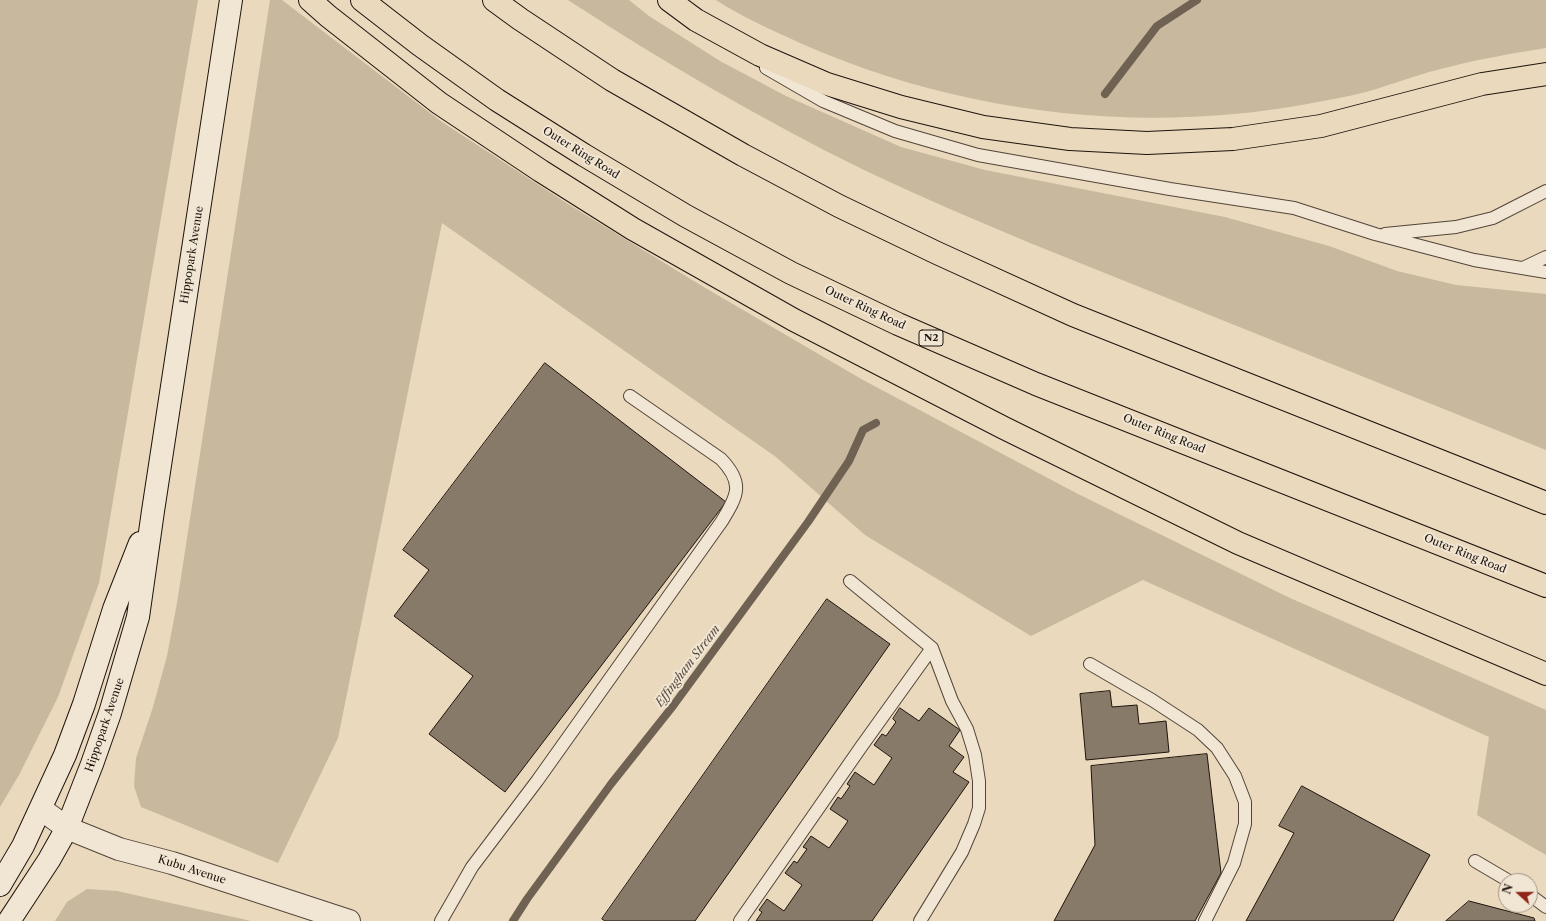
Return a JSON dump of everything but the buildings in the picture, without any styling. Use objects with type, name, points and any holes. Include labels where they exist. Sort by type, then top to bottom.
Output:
[{"type":"highway","points":[[310,0],[328,16],[439,103],[541,171],[633,229],[794,320],[1004,428],[1238,543],[1546,674]]},
{"type":"highway","name":"Outer Ring Road","points":[[362,0],[420,45],[497,100],[584,155],[680,212],[791,273],[898,324],[1036,384],[1546,586]]},
{"type":"highway","points":[[494,0],[612,80],[743,155],[839,206],[937,253],[1073,315],[1546,503]]},
{"type":"highway","points":[[669,0],[696,20],[760,55],[827,84],[901,107],[984,127],[1070,139],[1147,143],[1233,139],[1320,126],[1482,84],[1546,74]]},
{"type":"street","name":"Hippopark Avenue","points":[[9,921],[49,860],[67,828],[110,713],[138,618],[153,510],[231,1]]},
{"type":"street","name":"Hippopark Avenue","points":[[0,885],[23,846],[65,755],[84,704],[114,609],[153,510]]},
{"type":"street","name":"Kubu Avenue","points":[[41,809],[67,828],[119,849],[172,863],[349,921]]},
{"type":"lane","points":[[696,20],[758,63],[823,101],[895,131],[978,155],[1170,189],[1294,208],[1375,234],[1474,260],[1546,272]]},
{"type":"lane","points":[[1375,234],[1456,227],[1494,218],[1546,191]]},
{"type":"lane","points":[[1523,268],[1546,258]]},
{"type":"lane","points":[[441,921],[472,867],[546,768],[722,522],[733,500],[736,487],[736,478],[730,468],[721,459],[630,396]]},
{"type":"lane","points":[[850,581],[932,648],[952,701],[967,730],[975,755],[979,781],[979,808],[974,824],[962,852],[920,921]]},
{"type":"lane","points":[[740,921],[932,648]]},
{"type":"lane","points":[[1090,664],[1152,700],[1198,730],[1217,748],[1235,776],[1245,802],[1245,824],[1234,863],[1205,921]]},
{"type":"lane","points":[[1474,860],[1498,875]]},
{"type":"shaded area","points":[[0,0],[198,0],[99,583],[58,697],[19,775],[0,807]]},
{"type":"shaded area","points":[[270,0],[282,0],[442,122],[568,204],[702,286],[863,380],[1078,494],[1290,598],[1546,710],[1546,855],[1477,815],[1489,737],[1143,580],[1031,636],[865,535],[776,457],[442,223],[338,738],[278,863],[141,807],[134,786],[136,758],[153,707],[167,656],[177,603]]},
{"type":"shaded area","points":[[568,0],[629,0],[649,16],[720,61],[786,96],[901,147],[985,170],[1225,217],[1329,246],[1397,271],[1456,285],[1546,294],[1546,450],[1030,243],[885,180],[826,151],[713,90]]},
{"type":"shaded area","points":[[716,0],[1546,0],[1546,48],[1497,56],[1461,64],[1428,72],[1366,92],[1307,104],[1243,113],[1178,117],[1114,117],[1049,111],[985,101],[922,86],[860,67],[800,43],[747,18]]},
{"type":"shaded area","points":[[87,889],[117,891],[251,921],[55,921],[67,902]]},
{"type":"waterway","name":"Effingham Stream","points":[[1105,94],[1157,26],[1197,0]]},
{"type":"waterway","name":"Effingham Stream","points":[[513,921],[527,899],[611,784],[673,706],[808,522],[849,461],[863,430],[876,423]]}]
